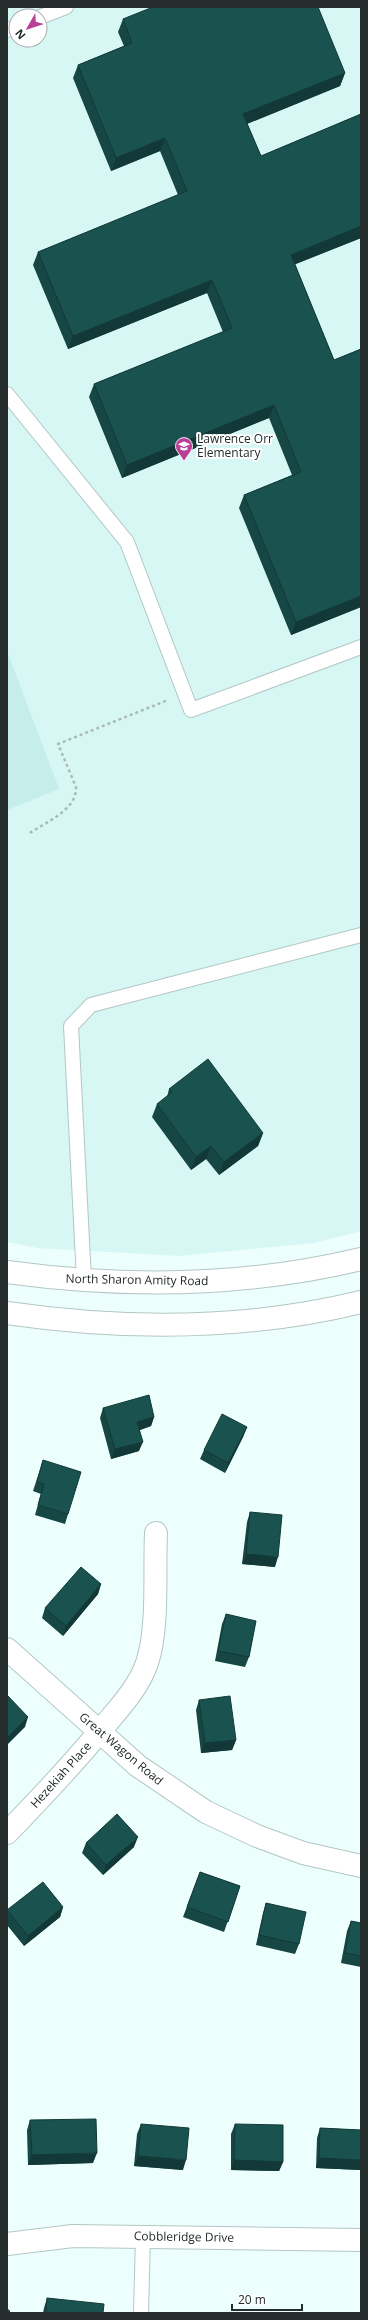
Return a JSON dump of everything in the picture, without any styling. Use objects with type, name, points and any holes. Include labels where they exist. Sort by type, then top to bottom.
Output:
[{"type":"street","name":"North Sharon Amity Road","points":[[7,1272],[84,1280],[195,1283],[244,1280],[314,1271],[361,1259]]},
{"type":"street","points":[[7,1314],[54,1320],[197,1324],[248,1321],[322,1312],[361,1302]]},
{"type":"street","name":"Hezekiah Place","points":[[7,1834],[76,1761],[128,1698],[147,1662],[151,1644],[155,1608],[156,1533]]},
{"type":"street","name":"Great Wagon Road","points":[[7,1649],[154,1779],[206,1812],[257,1836],[303,1853],[361,1866]]},
{"type":"street","name":"Cobbleridge Drive","points":[[7,2244],[73,2236],[361,2240]]},
{"type":"lane","points":[[48,14],[66,7]]},
{"type":"lane","points":[[7,394],[127,542],[191,710],[361,647]]},
{"type":"lane","points":[[84,1280],[71,1026],[91,1005],[361,935]]},
{"type":"lane","points":[[141,2313],[143,2237]]},
{"type":"path","points":[[30,833],[65,810],[76,793],[76,787],[58,744],[172,699]]},
{"type":"shaded area","name":"Lawrence Orr Elementary","points":[[7,7],[361,7],[361,1231],[314,1243],[179,1256],[37,1248],[7,1242]]},
{"type":"shaded area","points":[[7,651],[59,789],[7,810]]},
{"type":"building","name":"Lawrence Orr Elementary","points":[[153,7],[216,7],[216,9],[221,7],[318,7],[345,73],[243,114],[261,156],[361,114],[361,226],[291,255],[334,360],[361,349],[361,596],[296,622],[244,495],[301,472],[274,405],[127,465],[94,384],[232,328],[212,280],[73,336],[38,252],[187,191],[165,138],[116,158],[78,65],[132,43],[123,19]]},
{"type":"building","points":[[208,1059],[263,1133],[224,1162],[211,1146],[196,1157],[157,1104],[172,1092],[169,1089]]},
{"type":"building","points":[[149,1395],[154,1417],[137,1422],[143,1442],[115,1449],[103,1408]]},
{"type":"building","points":[[222,1414],[247,1427],[228,1463],[204,1450]]},
{"type":"building","points":[[43,1460],[81,1472],[68,1514],[38,1505],[44,1484],[37,1482]]},
{"type":"building","points":[[250,1512],[282,1515],[278,1557],[246,1554]]},
{"type":"building","points":[[81,1567],[101,1584],[66,1626],[45,1608]]},
{"type":"building","points":[[226,1614],[256,1621],[249,1657],[218,1651]]},
{"type":"building","points":[[7,1695],[28,1717],[7,1738]]},
{"type":"building","points":[[230,1696],[236,1740],[205,1743],[199,1700]]},
{"type":"building","points":[[117,1814],[138,1837],[106,1865],[86,1843]]},
{"type":"building","points":[[200,1872],[240,1886],[228,1922],[187,1907]]},
{"type":"building","points":[[43,1882],[63,1907],[28,1936],[7,1910]]},
{"type":"building","points":[[266,1903],[306,1912],[299,1944],[259,1935]]},
{"type":"building","points":[[351,1921],[361,1923],[361,1956],[345,1953]]},
{"type":"building","points":[[96,2119],[97,2153],[32,2155],[30,2120]]},
{"type":"building","points":[[141,2124],[189,2128],[186,2160],[138,2156]]},
{"type":"building","points":[[235,2124],[283,2125],[283,2162],[234,2160]]},
{"type":"building","points":[[320,2128],[361,2130],[361,2160],[319,2158]]},
{"type":"building","points":[[47,2298],[104,2304],[103,2313],[46,2313]]},
{"type":"place","name":"Lawrence Orr Elementary","points":[[184,461]]}]
